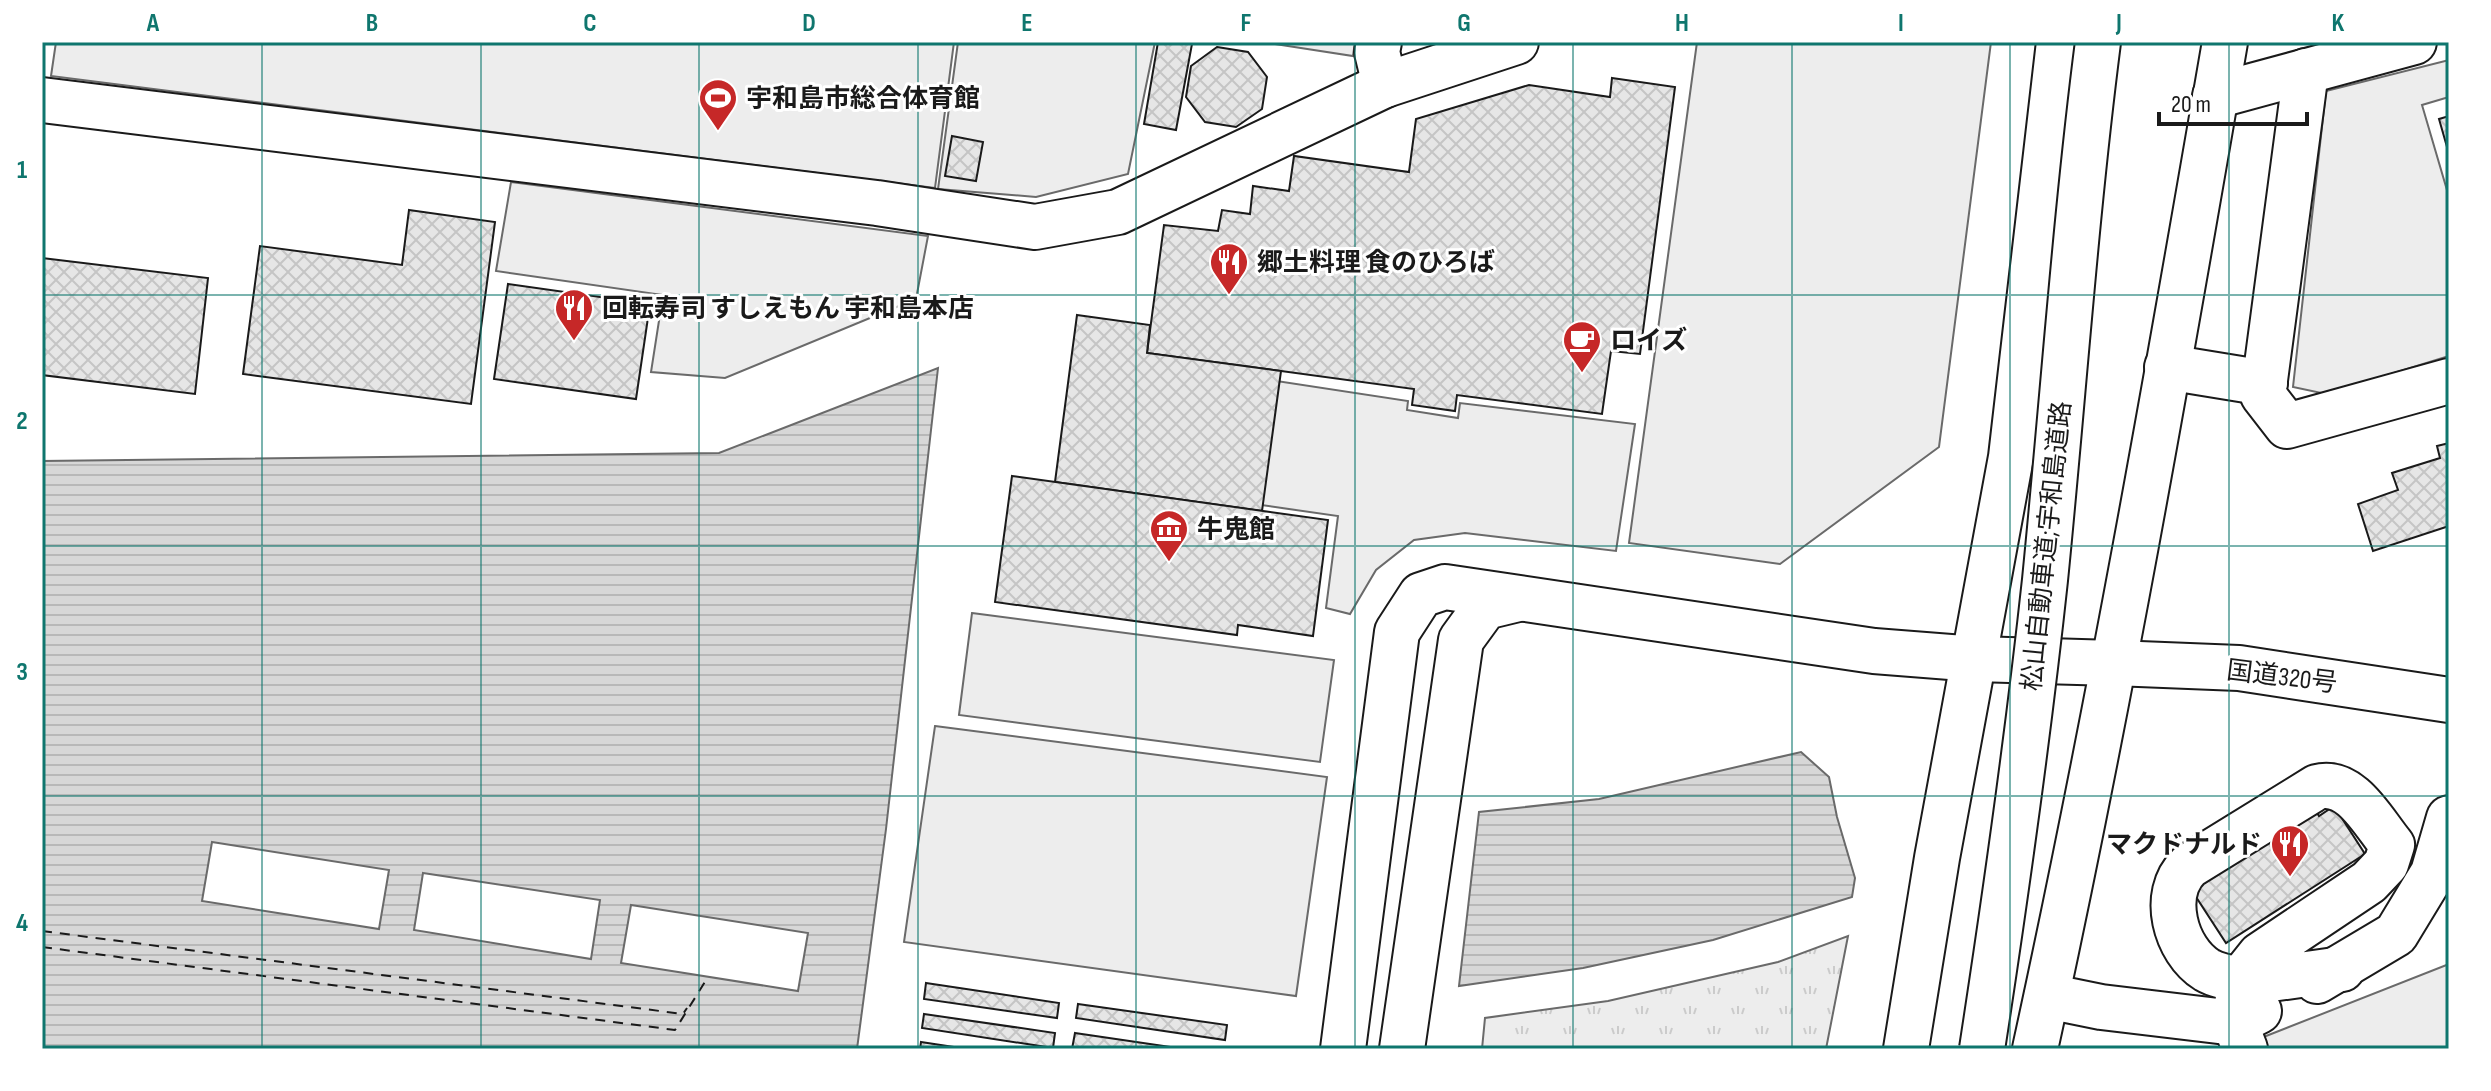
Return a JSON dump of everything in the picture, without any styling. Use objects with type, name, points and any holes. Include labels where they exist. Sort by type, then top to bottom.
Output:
[{"type":"main road","points":[[1379,42],[1377,52],[1385,85]]},
{"type":"main road","points":[[42,100],[877,203],[1035,227],[1118,212],[1385,85],[1516,42]]},
{"type":"main road","points":[[1906,1049],[1937,858],[2011,457],[2059,42]]},
{"type":"main road","name":"松山自動車道;宇和島道路","points":[[1982,1049],[2012,849],[2044,582],[2084,152],[2098,42]]},
{"type":"main road","points":[[2035,1049],[2079,848],[2114,663],[2225,42]]},
{"type":"main road","points":[[2215,96],[2414,42]]},
{"type":"main road","points":[[2306,71],[2263,395],[2287,426],[2449,381]]},
{"type":"main road","points":[[2167,367],[2265,383]]},
{"type":"main road","name":"国道320号","points":[[1343,1049],[1397,632],[1421,595],[1445,587],[1874,651],[1976,659],[2239,668],[2449,700]]},
{"type":"main road","points":[[1402,1049],[1461,640],[1485,607],[1518,599]]},
{"type":"main road","points":[[2240,1036],[2240,980],[2260,955],[2369,882],[2386,864],[2392,845],[2346,789],[2329,784],[2317,787],[2189,866],[2175,886],[2174,900],[2179,933],[2187,953],[2210,972],[2240,980],[2250,982],[2342,969]]},
{"type":"main road","points":[[2047,996],[2156,1014],[2240,1036],[2396,934],[2433,873],[2449,818]]},
{"type":"main road","points":[[2156,1014],[2187,953]]},
{"type":"shaded area","name":"宇和島市総合体育館","points":[[56,42],[954,42],[935,188],[51,76]]},
{"type":"shaded area","points":[[958,42],[1155,42],[1128,174],[1036,197],[938,189]]},
{"type":"shaded area","points":[[1262,42],[1355,42],[1353,56]]},
{"type":"shaded area","points":[[1697,42],[1991,42],[1939,447],[1780,564],[1629,543]]},
{"type":"shaded area","points":[[2449,60],[2449,97],[2422,105],[2449,197],[2449,356],[2326,394],[2293,387],[2326,91]]},
{"type":"shaded area","points":[[511,182],[928,236],[916,299],[725,378],[651,372],[663,295],[496,271]]},
{"type":"shaded area","points":[[1081,351],[1408,401],[1407,410],[1458,418],[1460,403],[1635,424],[1616,551],[1465,533],[1414,540],[1376,570],[1350,614],[1326,608],[1338,516],[1064,477]]},
{"type":"shaded area","points":[[938,368],[886,829],[857,1049],[42,1049],[42,461],[719,453]]},
{"type":"shaded area","points":[[972,613],[1334,660],[1320,762],[959,715]]},
{"type":"shaded area","points":[[935,726],[1327,777],[1296,996],[904,942]]},
{"type":"shaded area","points":[[1801,752],[1829,777],[1855,878],[1852,897],[1713,940],[1583,968],[1459,986],[1479,812],[1599,799]]},
{"type":"shaded area","points":[[2449,964],[2449,1049],[2233,1049]]},
{"type":"green space","points":[[1848,936],[1826,1049],[1482,1049],[1485,1018],[1608,1001],[1778,962]]},
{"type":"pier","points":[[212,842],[389,870],[379,929],[202,901]]},
{"type":"pier","points":[[423,873],[600,900],[591,959],[414,930]]},
{"type":"pier","points":[[631,905],[808,933],[798,991],[621,963]]},
{"type":"building","points":[[1158,42],[1192,44],[1176,130],[1144,124]]},
{"type":"building","points":[[1217,47],[1248,52],[1267,77],[1262,109],[1236,127],[1205,122],[1186,97],[1191,66]]},
{"type":"building","points":[[1612,78],[1675,87],[1640,354],[1611,351],[1602,414],[1457,395],[1455,411],[1412,405],[1414,389],[1147,353],[1164,225],[1218,231],[1222,210],[1250,214],[1253,186],[1289,191],[1294,156],[1409,172],[1416,119],[1529,85],[1610,97]]},
{"type":"building","points":[[2449,116],[2449,154],[2439,119]]},
{"type":"building","points":[[952,136],[983,142],[976,181],[945,176]]},
{"type":"building","points":[[409,210],[495,222],[471,404],[243,374],[260,246],[402,265]]},
{"type":"building","points":[[42,258],[208,278],[195,394],[42,375]]},
{"type":"building","points":[[508,284],[650,304],[636,399],[494,379]]},
{"type":"building","points":[[1077,315],[1150,325],[1147,353],[1281,371],[1262,511],[1055,482]]},
{"type":"building","points":[[2449,443],[2449,526],[2373,551],[2358,504],[2398,490],[2392,473],[2440,458],[2437,446]]},
{"type":"building","points":[[1012,476],[1328,520],[1313,636],[1238,625],[1237,635],[995,602]]},
{"type":"building","points":[[2311,803],[2319,816],[2334,806],[2365,854],[2226,943],[2187,883]]},
{"type":"building","points":[[926,983],[1059,1003],[1057,1018],[924,999]]},
{"type":"building","points":[[1078,1004],[1227,1025],[1225,1040],[1076,1018]]},
{"type":"building","points":[[924,1014],[1055,1033],[1053,1048],[922,1028]]},
{"type":"building","points":[[1075,1033],[1184,1049],[1072,1049]]},
{"type":"building","points":[[921,1042],[967,1049],[920,1049]]},
{"type":"ferry route","points":[[42,931],[683,1014],[687,1008]]},
{"type":"ferry route","points":[[42,947],[675,1030],[708,977]]},
{"type":"place","name":"宇和島市総合体育館","points":[[718,132]]},
{"type":"place","name":"郷土料理 食のひろば","points":[[1229,296]]},
{"type":"place","name":"回転寿司 すしえもん 宇和島本店","points":[[574,342]]},
{"type":"place","name":"ロイズ","points":[[1582,374]]},
{"type":"place","name":"牛鬼館","points":[[1169,563]]},
{"type":"place","name":"マクドナルド","points":[[2290,878]]}]
